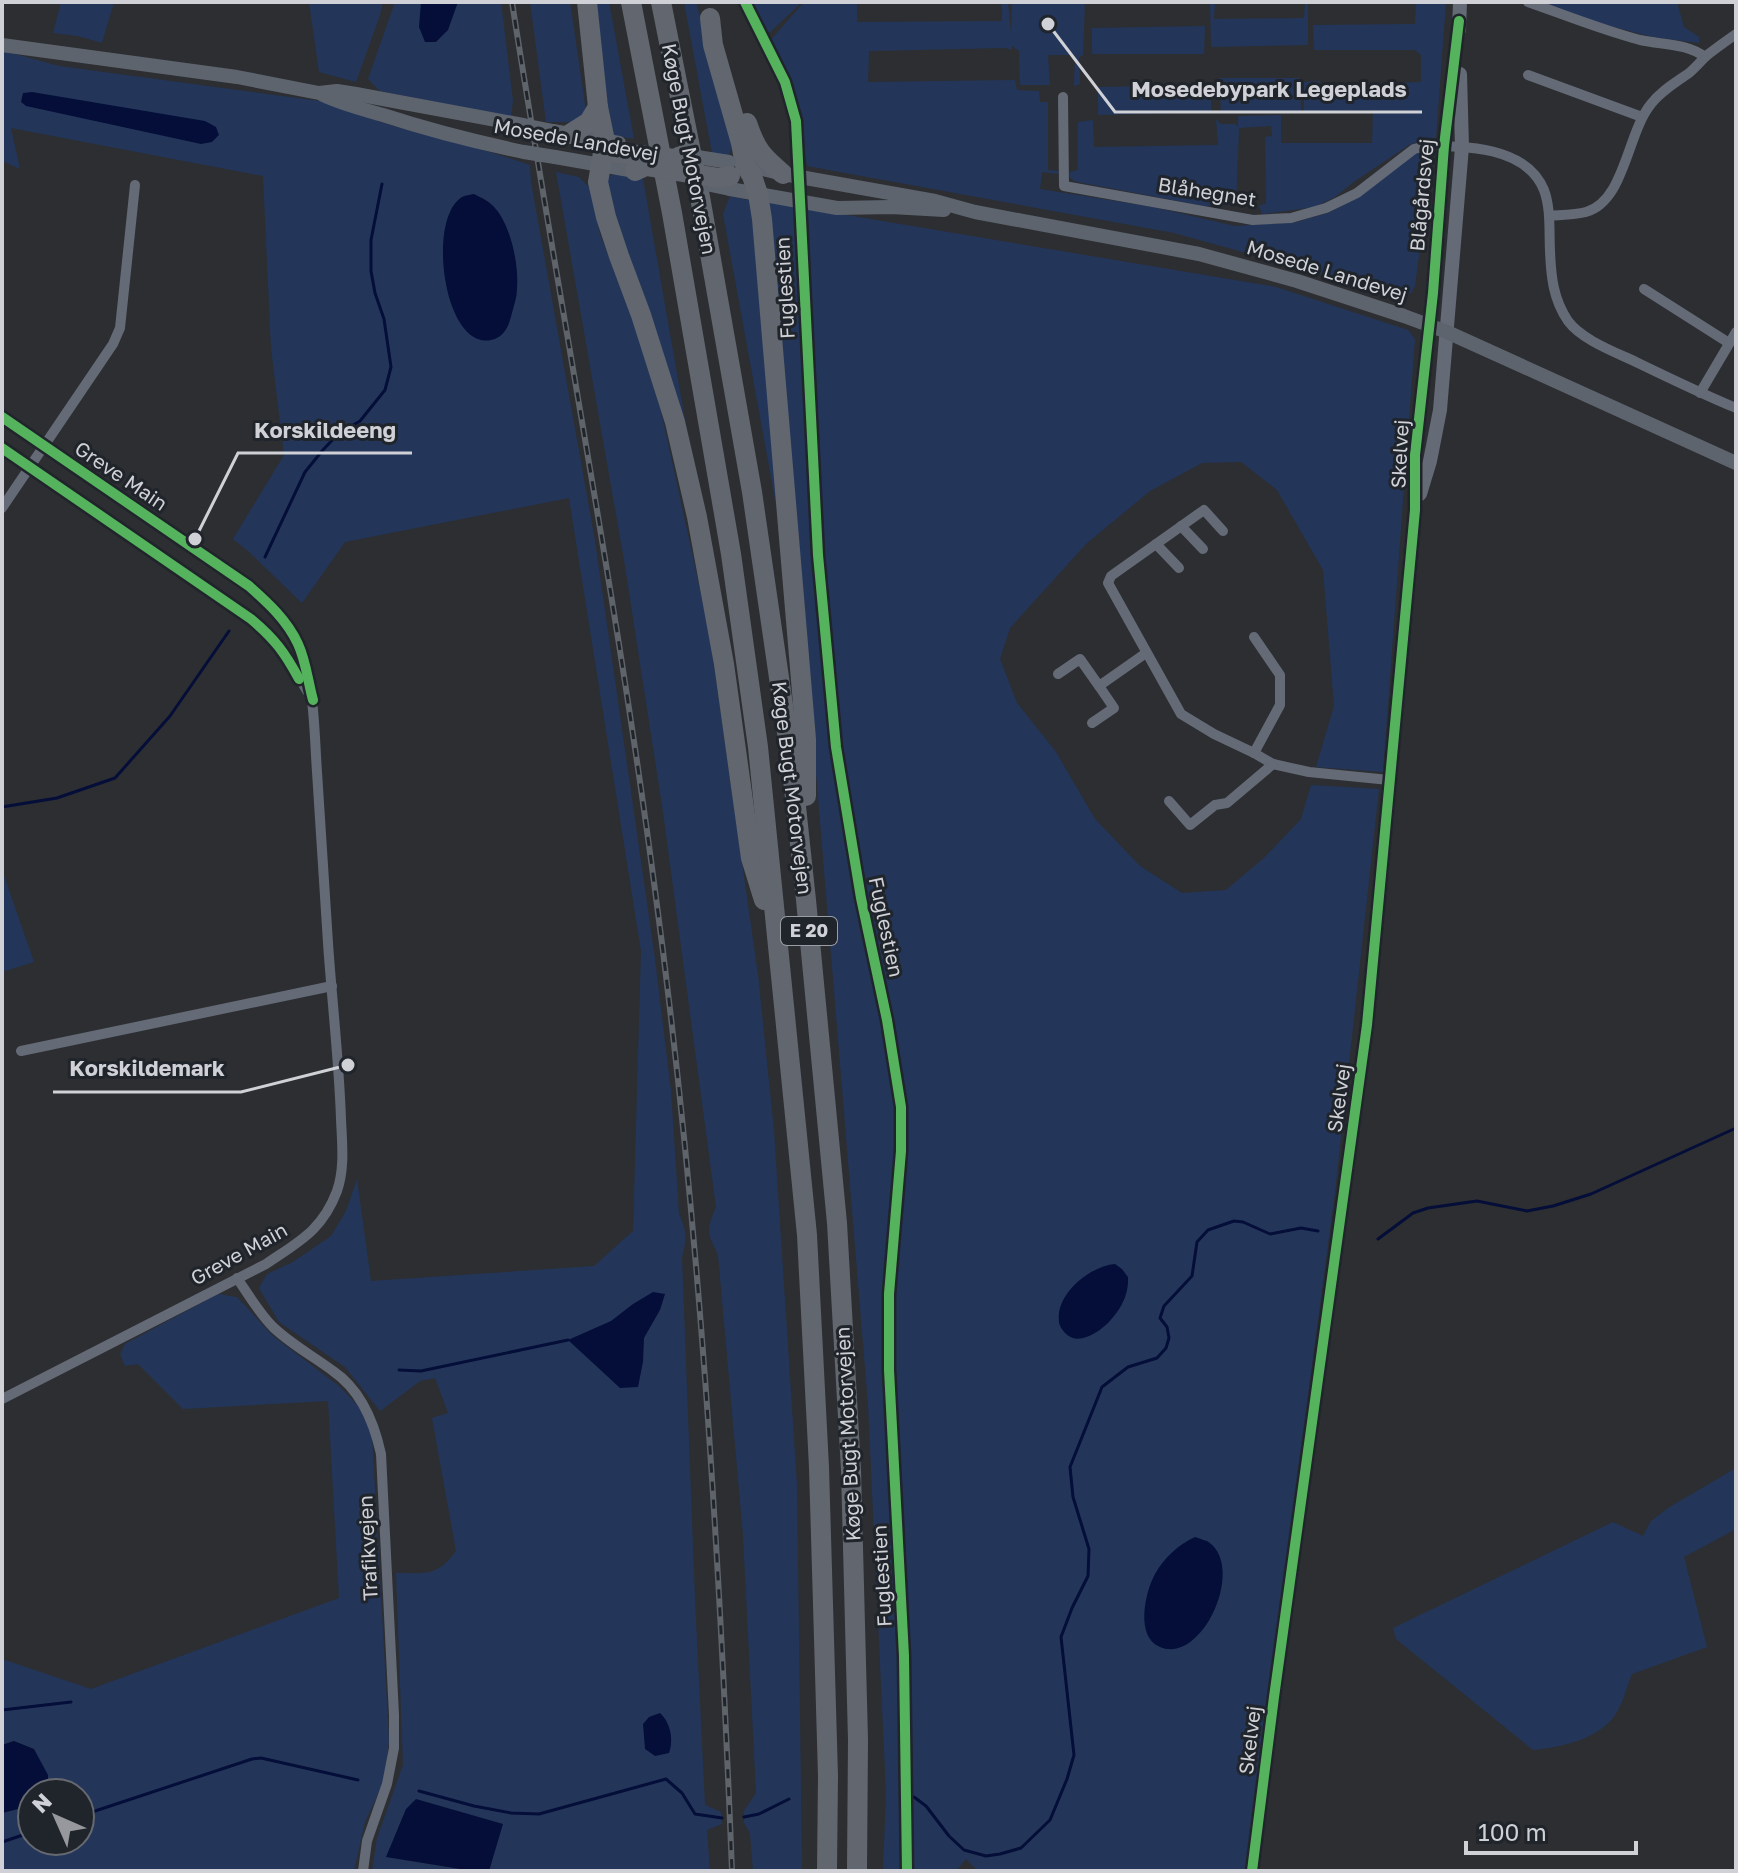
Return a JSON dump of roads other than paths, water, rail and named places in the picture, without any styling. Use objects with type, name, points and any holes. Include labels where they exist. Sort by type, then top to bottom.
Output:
[{"type":"highway","points":[[587,2],[598,107],[616,157]]},
{"type":"highway","name":"Køge Bugt Motorvejen","points":[[631,2],[672,213],[731,554],[758,747],[807,1235],[819,1467],[827,1745],[827,1871]]},
{"type":"highway","name":"Køge Bugt Motorvejen","points":[[661,2],[700,197],[752,492],[791,760],[806,900],[837,1223],[849,1439],[858,1740],[857,1871]]},
{"type":"highway","points":[[707,10],[713,45],[741,143],[734,173]]},
{"type":"highway","points":[[707,10],[754,144],[783,174]]},
{"type":"highway","points":[[561,132],[589,122],[598,107]]},
{"type":"highway","points":[[616,157],[675,159],[684,155]]},
{"type":"highway","points":[[616,157],[598,182],[606,217],[666,395],[694,503],[724,664],[751,858],[777,942]]},
{"type":"highway","points":[[616,157],[646,166],[719,178],[734,173],[752,176],[766,196],[762,219],[806,739],[806,900]]},
{"type":"main road","name":"Mosede Landevej","points":[[2,45],[237,77],[319,93],[335,101],[411,124],[524,152],[555,157],[616,157]]},
{"type":"main road","name":"Mosede Landevej","points":[[319,93],[337,91],[356,94],[561,132],[616,157]]},
{"type":"main road","name":"Mosede Landevej","points":[[684,155],[734,173],[783,174],[1214,257],[1447,332],[1736,463]]},
{"type":"main road","name":"Mosede Landevej","points":[[766,196],[837,208],[891,207],[975,212]]},
{"type":"street","name":"Blågårdsvej","points":[[1429,326],[1460,2]]},
{"type":"street","points":[[1528,2],[1642,40],[1688,47],[1705,57]]},
{"type":"street","name":"Blågårdsvej","points":[[1447,332],[1462,147],[1459,21]]},
{"type":"street","points":[[1549,216],[1586,212],[1606,199],[1614,187],[1642,117],[1661,93],[1736,34]]},
{"type":"street","points":[[1528,75],[1642,117]]},
{"type":"street","name":"Blåhegnet","points":[[1063,97],[1064,186],[1253,220],[1291,218],[1326,208],[1357,193],[1414,149],[1425,146],[1492,150],[1512,156],[1530,171],[1543,189],[1549,216],[1552,282],[1558,302],[1570,323],[1593,342],[1736,408]]},
{"type":"street","points":[[2,508],[113,344],[120,328],[135,185]]},
{"type":"street","points":[[1644,289],[1729,343]]},
{"type":"street","name":"Skelvej","points":[[1252,1871],[1367,1025],[1415,510],[1415,455],[1429,326]]},
{"type":"street","name":"Skelvej","points":[[1415,510],[1430,461],[1440,410],[1447,332]]},
{"type":"street","points":[[1700,393],[1736,332]]},
{"type":"street","name":"Greve Main","points":[[2,417],[249,586],[270,604],[299,646],[313,700],[340,1076],[343,1169],[327,1211],[296,1245],[266,1264],[2,1399]]},
{"type":"street","name":"Greve Main","points":[[2,448],[251,619],[285,653],[313,700]]},
{"type":"street","points":[[1223,531],[1204,510],[1111,576],[1108,583],[1181,714],[1273,764],[1309,772],[1389,780]]},
{"type":"street","points":[[1181,526],[1203,549]]},
{"type":"street","points":[[1156,544],[1179,568]]},
{"type":"street","points":[[1254,637],[1280,675],[1280,705],[1254,753]]},
{"type":"street","points":[[1099,686],[1146,653]]},
{"type":"street","points":[[1058,674],[1080,659],[1099,686],[1114,708],[1092,723]]},
{"type":"street","points":[[1169,801],[1190,825],[1215,805],[1227,803],[1273,764]]},
{"type":"street","points":[[21,1051],[332,986]]},
{"type":"street","name":"Trafikvejen","points":[[237,1278],[271,1325],[347,1384],[364,1405],[375,1428],[381,1454],[394,1748],[387,1784],[367,1841],[363,1871]]},
{"type":"waterway","points":[[265,557],[305,472],[338,434],[360,421],[385,390],[391,367],[384,319],[371,271],[371,240],[382,184]]},
{"type":"waterway","points":[[2,807],[57,798],[115,778],[170,716],[229,631]]},
{"type":"waterway","points":[[1378,1239],[1413,1213],[1428,1208],[1477,1201],[1527,1211],[1553,1206],[1591,1194],[1736,1128]]},
{"type":"waterway","points":[[914,1797],[926,1806],[964,1850],[986,1856],[1021,1848],[1050,1820],[1074,1755],[1061,1637],[1088,1576],[1089,1549],[1073,1497],[1070,1467],[1102,1387],[1128,1367],[1157,1358],[1166,1348],[1169,1338],[1167,1327],[1160,1318],[1164,1306],[1192,1276],[1197,1242],[1208,1230],[1234,1221],[1270,1234],[1301,1228],[1318,1231]]},
{"type":"waterway","points":[[399,1370],[421,1371],[568,1340]]},
{"type":"waterway","points":[[2,1710],[71,1702]]},
{"type":"waterway","points":[[96,1811],[252,1759],[261,1758],[358,1780]]},
{"type":"waterway","points":[[419,1791],[474,1806],[511,1813],[539,1814],[666,1779],[682,1793],[695,1814],[722,1818]]},
{"type":"waterway","points":[[744,1817],[759,1814],[789,1799]]},
{"type":"waterway","points":[[2,1842],[16,1837]]},
{"type":"railway","points":[[512,2],[623,668],[670,1012],[695,1257],[714,1502],[732,1871]]},
{"type":"place","name":"Mosedebypark Legeplads","points":[[1048,24]]},
{"type":"place","name":"Korskildeeng","points":[[195,539]]},
{"type":"place","name":"Korskildemark","points":[[348,1065]]}]
